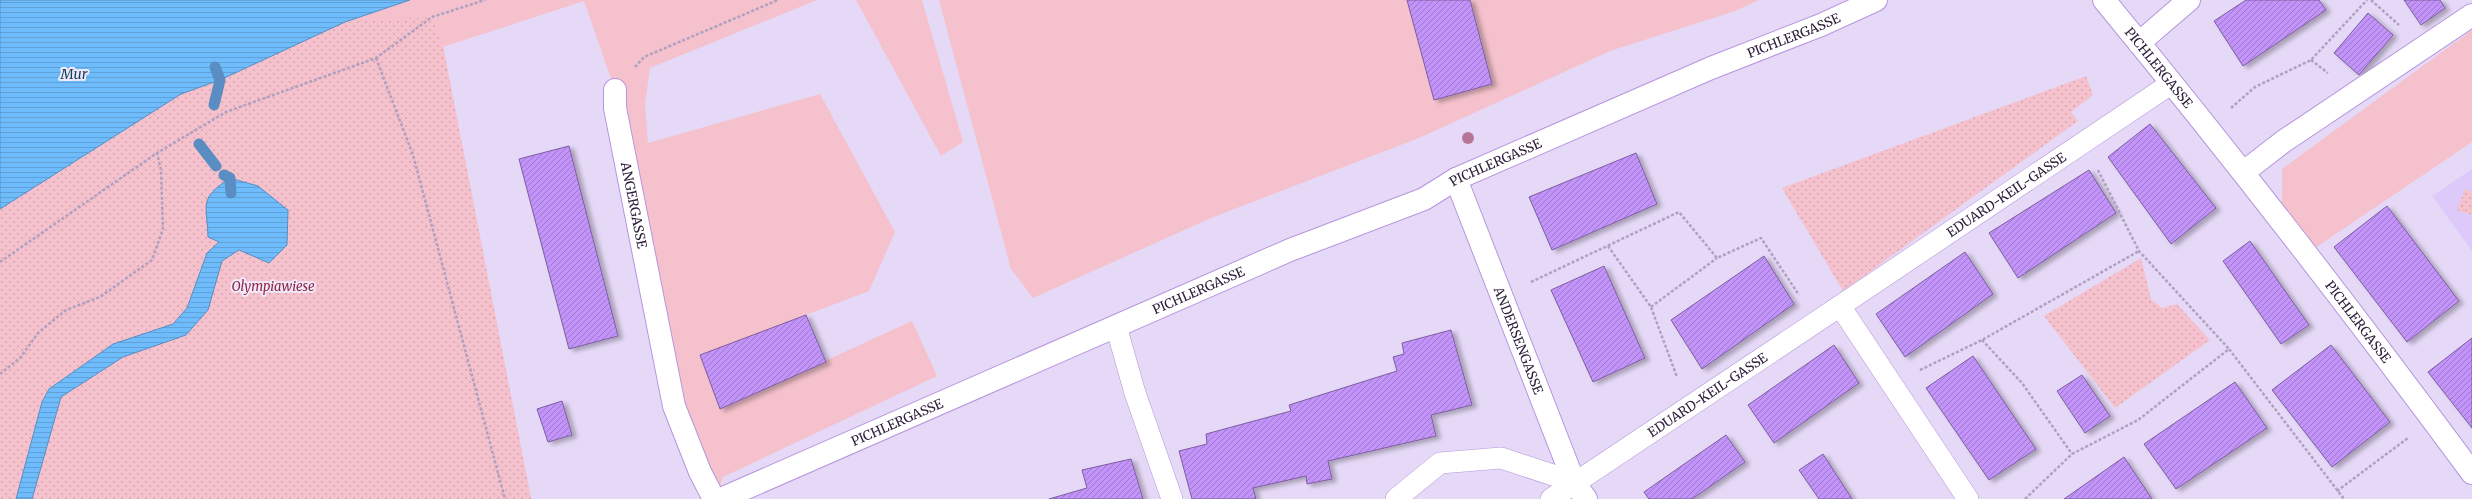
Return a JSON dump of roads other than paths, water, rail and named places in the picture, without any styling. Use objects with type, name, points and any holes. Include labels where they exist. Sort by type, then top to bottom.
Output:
[{"type":"street","name":"PICHLERGASSE","points":[[721,499],[1290,250],[1424,199],[1456,179],[1711,68],[1821,24],[1876,0]]},
{"type":"street","name":"PICHLERGASSE","points":[[2104,0],[2244,172],[2472,473]]},
{"type":"street","points":[[2139,42],[2189,0]]},
{"type":"street","points":[[2244,172],[2284,141],[2472,14]]},
{"type":"street","name":"ANGERGASSE","points":[[615,90],[615,108],[674,406],[700,472],[714,499]]},
{"type":"street","name":"ANDERSENGASSE","points":[[1456,179],[1574,482],[1586,499]]},
{"type":"lane","name":"EDUARD-KEIL-GASSE","points":[[1551,499],[1574,482],[1840,306],[2172,83]]},
{"type":"lane","points":[[1840,306],[1968,499]]},
{"type":"lane","points":[[1116,326],[1134,392],[1172,499]]},
{"type":"lane","points":[[1396,499],[1440,463],[1501,458],[1574,482]]},
{"type":"water","name":"Mur","points":[[0,0],[410,0],[345,22],[220,80],[181,94],[0,209]]},
{"type":"water","points":[[230,178],[258,186],[288,210],[287,245],[269,263],[239,250],[222,261],[208,310],[186,335],[123,357],[61,397],[32,499],[16,499],[42,402],[49,389],[113,344],[173,324],[187,308],[207,253],[219,242],[208,237],[207,203],[213,192]]},
{"type":"waterway","points":[[214,105],[220,80],[215,67]]},
{"type":"waterway","points":[[199,144],[216,166]]},
{"type":"waterway","points":[[224,175],[230,178],[231,193]]},
{"type":"park label","name":"Olympiawiese","points":[[273,286]]}]
